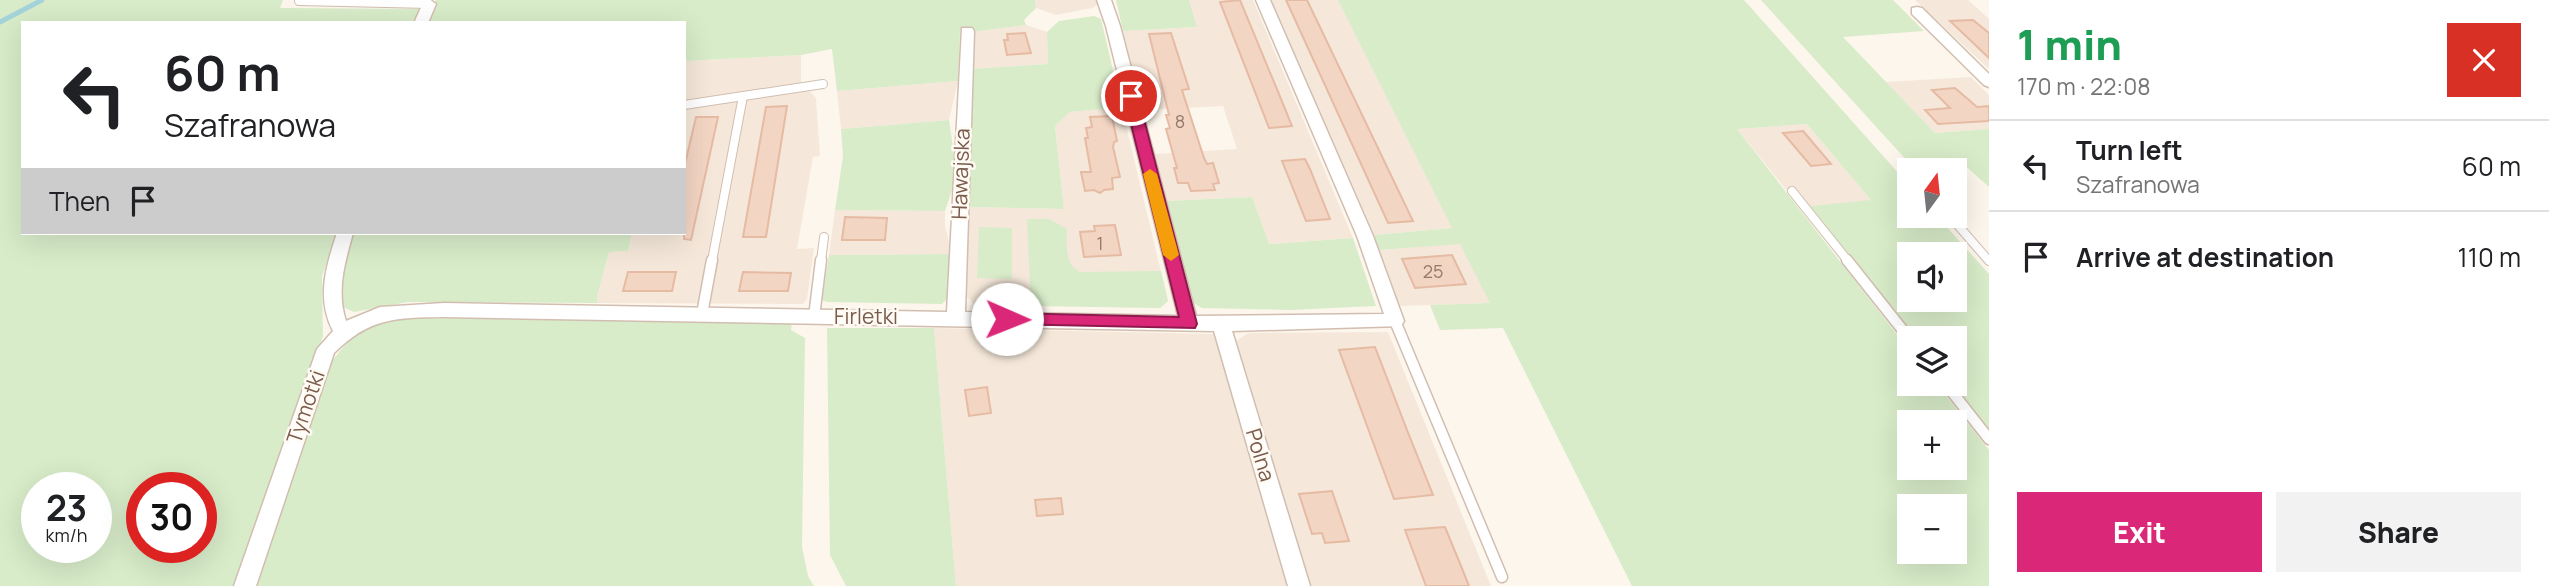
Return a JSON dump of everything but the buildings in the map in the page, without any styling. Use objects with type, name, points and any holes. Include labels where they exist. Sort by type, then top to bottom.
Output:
[{"type":"street","points":[[1104,0],[1189,324]]},
{"type":"street","points":[[1263,0],[1365,236],[1395,321]]},
{"type":"street","points":[[422,21],[429,4]]},
{"type":"street","points":[[1917,11],[1989,82]]},
{"type":"street","name":"Hawajska","points":[[956,318],[967,31]]},
{"type":"street","points":[[342,332],[334,320],[331,306],[333,275],[344,235]]},
{"type":"street","name":"Firletki","points":[[342,332],[361,320],[391,312],[444,310],[1189,324],[1395,321]]},
{"type":"street","name":"Polna","points":[[1221,324],[1299,586]]},
{"type":"street","name":"Tymotki","points":[[245,586],[326,349],[342,332]]},
{"type":"lane","points":[[299,1],[429,4]]},
{"type":"lane","points":[[686,105],[823,84]]},
{"type":"lane","points":[[702,314],[743,96]]},
{"type":"lane","points":[[1792,191],[1899,326]]},
{"type":"lane","points":[[1960,228],[1989,261]]},
{"type":"lane","points":[[814,317],[824,237]]},
{"type":"lane","points":[[1395,321],[1502,577]]},
{"type":"lane","points":[[1955,396],[1989,439]]},
{"type":"shaded area","points":[[1035,0],[1097,0],[1098,4],[1092,8],[1056,15],[1036,8]]},
{"type":"shaded area","points":[[1189,0],[1253,0],[1353,238],[1268,244],[1252,197],[1167,201],[1155,154],[1237,149],[1223,106],[1143,110],[1123,31],[1197,27]]},
{"type":"shaded area","points":[[1271,0],[1338,0],[1452,228],[1374,235]]},
{"type":"shaded area","points":[[1915,0],[1968,0],[1989,19],[1989,69]]},
{"type":"shaded area","points":[[1026,25],[1047,32],[1048,64],[969,69],[972,32]]},
{"type":"shaded area","points":[[801,55],[801,82],[816,98],[820,156],[813,157],[797,249],[814,248],[807,299],[803,304],[598,303],[597,297],[609,252],[628,251],[632,235],[686,235],[686,61]]},
{"type":"shaded area","points":[[1971,77],[1989,95],[1989,129],[1935,133],[1886,82]]},
{"type":"shaded area","points":[[958,81],[949,120],[841,129],[837,91]]},
{"type":"shaded area","points":[[1114,108],[1123,113],[1168,301],[1160,308],[974,304],[965,295],[968,207],[1064,209],[1055,126],[1068,112]]},
{"type":"shaded area","points":[[1807,124],[1872,201],[1800,207],[1737,129]]},
{"type":"shaded area","points":[[835,210],[945,211],[945,226],[952,254],[829,255]]},
{"type":"shaded area","points":[[1460,243],[1491,303],[1399,306],[1379,250]]},
{"type":"shaded area","points":[[934,328],[1215,334],[1289,586],[956,586]]},
{"type":"shaded area","points":[[1388,332],[1491,586],[1310,586],[1235,342],[1248,333]]},
{"type":"green space","points":[[0,0],[283,0],[280,8],[420,9],[416,21],[21,21],[21,235],[337,235],[322,276],[323,336],[237,586],[0,586]]},
{"type":"green space","points":[[436,0],[1035,0],[1036,8],[1024,20],[1026,25],[972,32],[960,30],[958,81],[837,91],[832,49],[801,55],[686,61],[686,21],[428,21]]},
{"type":"green space","points":[[1116,0],[1189,0],[1197,27],[1123,31]]},
{"type":"green space","points":[[1338,0],[1744,0],[1897,172],[1897,228],[1948,228],[1960,242],[1897,242],[1897,312],[1967,312],[1967,250],[1989,274],[1989,430],[1962,396],[1967,396],[1967,326],[1905,326],[1810,206],[1871,200],[1807,124],[1737,129],[1897,335],[1897,396],[1946,396],[1957,410],[1897,410],[1897,480],[1967,480],[1967,422],[1989,450],[1989,586],[1632,586],[1503,328],[1440,330],[1430,305],[1490,303],[1460,244],[1379,250],[1374,235],[1452,228]]},
{"type":"green space","points":[[1761,0],[1893,0],[1924,31],[1843,37],[1935,133],[1989,129],[1989,187],[1967,167],[1967,158],[1904,158]]},
{"type":"green space","points":[[1094,16],[1101,19],[1123,113],[1114,108],[1069,112],[1055,126],[1064,209],[968,207],[969,69],[1048,64],[1047,32],[1059,21]]},
{"type":"green space","points":[[949,120],[957,175],[945,211],[835,210],[843,156],[841,129]]},
{"type":"green space","points":[[1252,197],[1269,244],[1353,238],[1376,306],[1290,310],[1202,308],[1192,302],[1167,201]]},
{"type":"green space","points":[[1027,219],[1049,219],[1067,229],[1069,259],[1080,272],[1161,271],[1168,301],[1160,308],[1031,306]]},
{"type":"green space","points":[[979,227],[1012,228],[1012,279],[977,278]]},
{"type":"green space","points":[[352,235],[632,235],[628,251],[609,252],[597,297],[598,303],[408,302],[354,312],[343,307],[341,297],[344,260]]},
{"type":"green space","points":[[952,254],[950,296],[942,304],[822,300],[829,255]]},
{"type":"green space","points":[[391,318],[792,322],[791,330],[805,338],[802,547],[808,576],[814,586],[254,586],[329,365],[356,336]]},
{"type":"green space","points":[[827,328],[934,328],[956,586],[846,586],[830,555]]},
{"type":"waterway","points":[[0,22],[42,0]]},
{"type":"slow traffic","points":[[1150,174],[1171,255]]},
{"type":"route","points":[[1007,319],[1189,324],[1131,96]]}]
